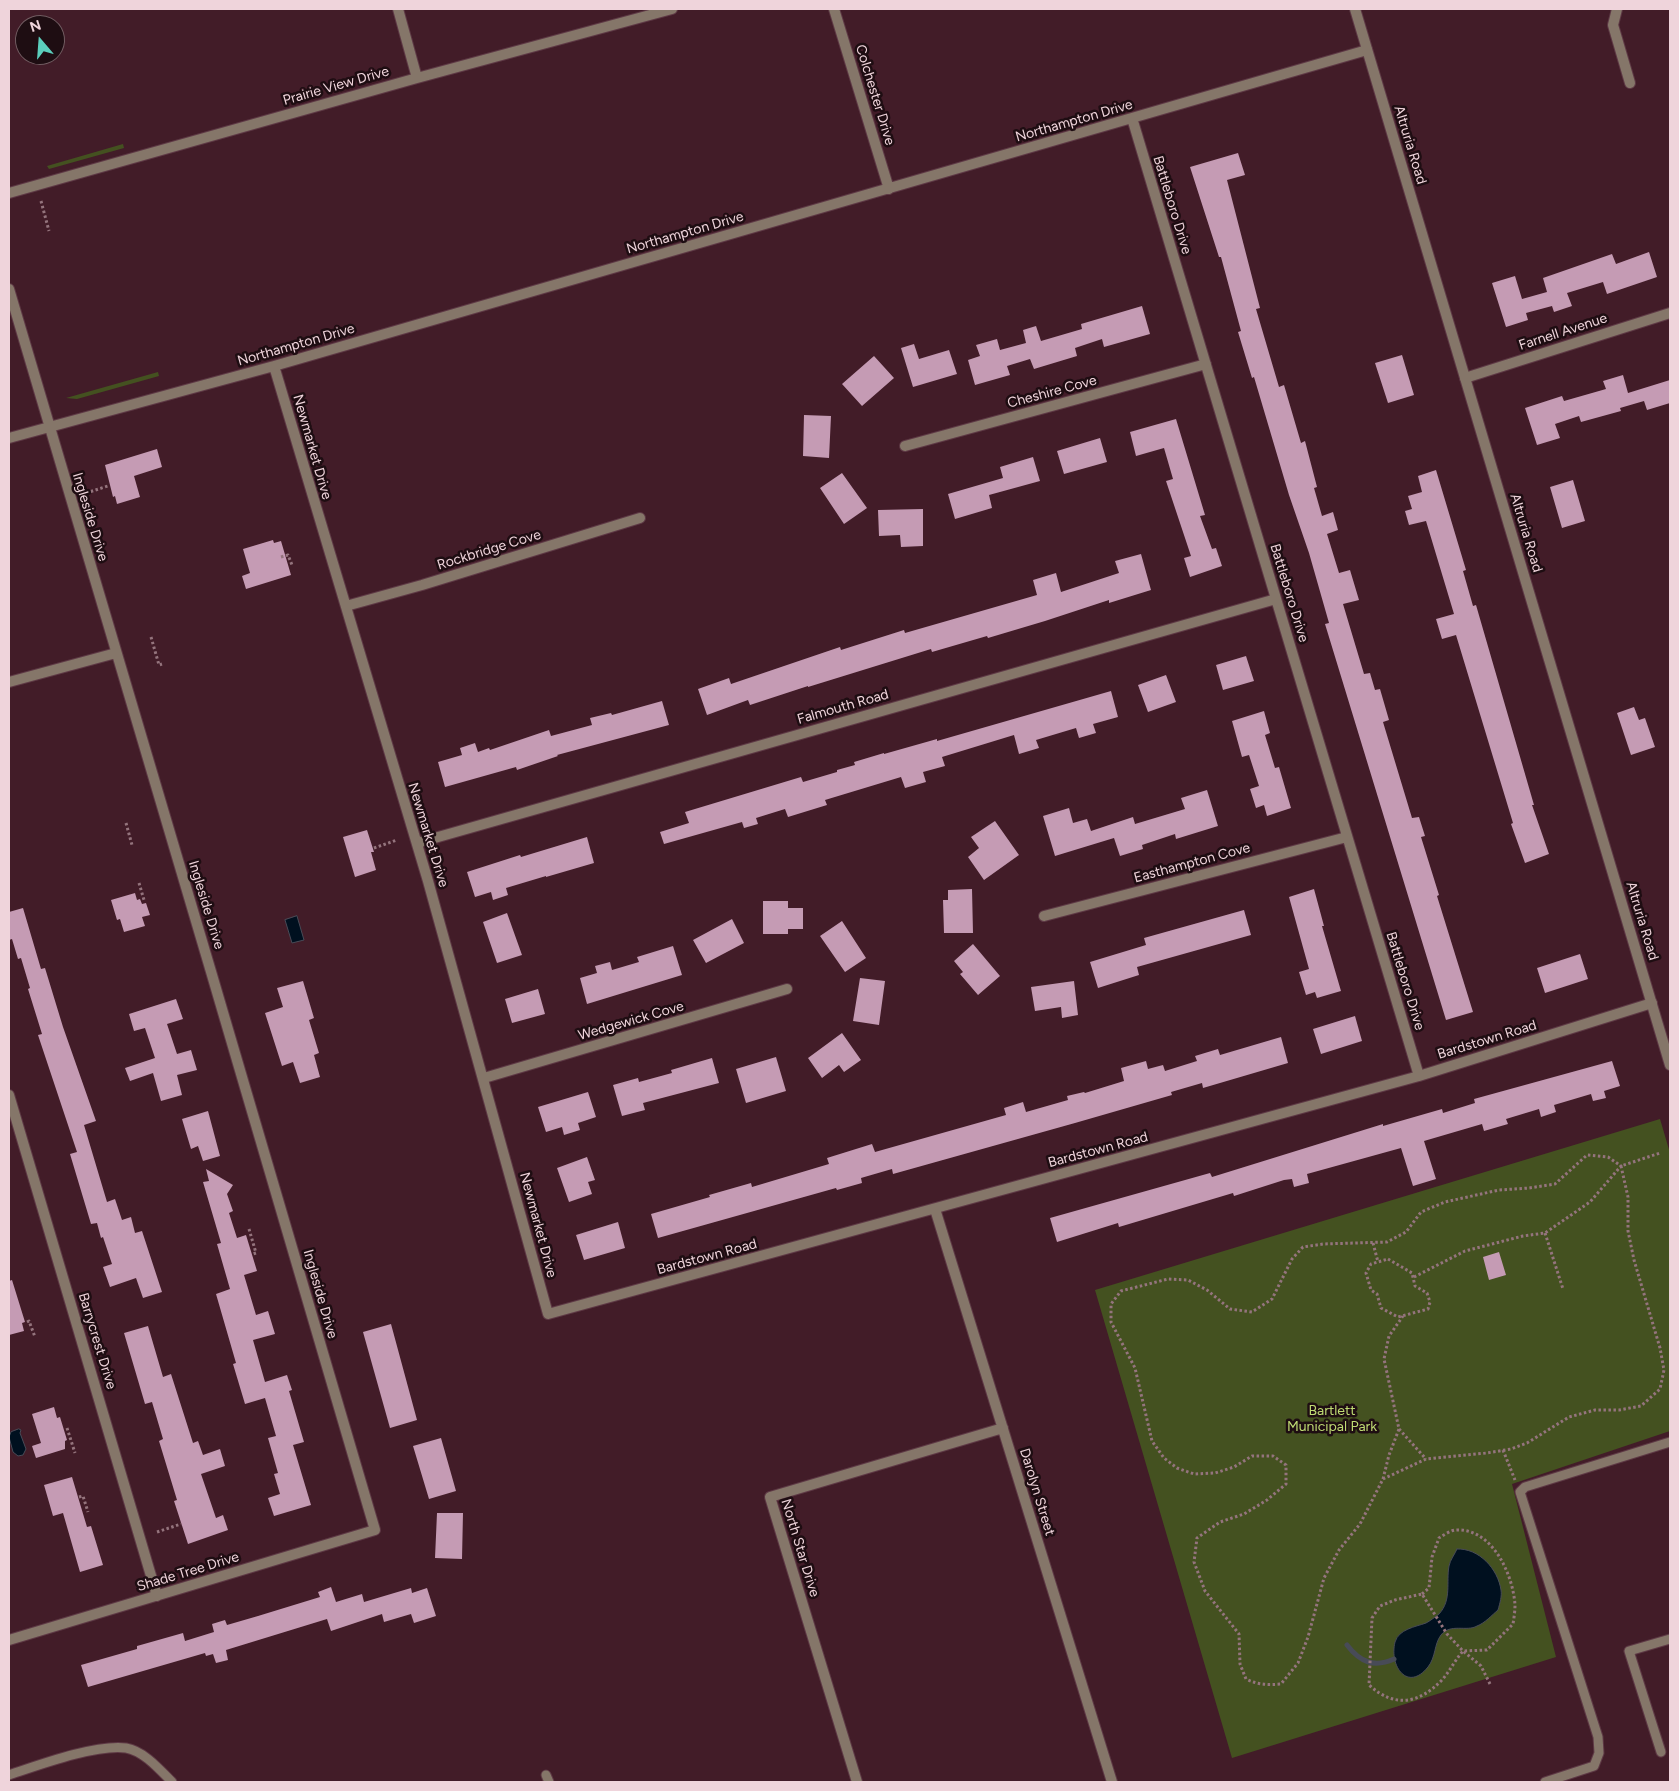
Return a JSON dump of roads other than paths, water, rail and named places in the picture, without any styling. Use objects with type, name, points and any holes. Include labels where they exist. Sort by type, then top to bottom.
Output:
[{"type":"street","points":[[398,9],[417,78]]},
{"type":"street","name":"Prairie View Drive","points":[[9,193],[417,78],[672,9]]},
{"type":"street","name":"Colchester Drive","points":[[834,9],[889,189]]},
{"type":"street","name":"Altruria Road","points":[[1355,9],[1670,1065]]},
{"type":"street","points":[[1617,9],[1613,24],[1630,82]]},
{"type":"street","name":"Northampton Drive","points":[[9,438],[274,366],[1367,50]]},
{"type":"street","name":"Battleboro Drive","points":[[1132,118],[1419,1076]]},
{"type":"street","name":"Ingleside Drive","points":[[9,289],[375,1530]]},
{"type":"street","name":"Farnell Avenue","points":[[1465,378],[1670,313]]},
{"type":"street","name":"Cheshire Cove","points":[[905,446],[1206,364]]},
{"type":"street","name":"Newmarket Drive","points":[[274,366],[417,843],[484,1078],[548,1314]]},
{"type":"street","name":"Rockbridge Cove","points":[[346,606],[422,585],[640,518]]},
{"type":"street","name":"Falmouth Road","points":[[417,843],[1276,600]]},
{"type":"street","points":[[9,682],[116,653]]},
{"type":"street","name":"Easthampton Cove","points":[[1044,916],[1347,837]]},
{"type":"street","name":"Wedgewick Cove","points":[[484,1078],[787,989]]},
{"type":"street","name":"Bardstown Road","points":[[548,1314],[1419,1076],[1652,1003]]},
{"type":"street","name":"Barrycrest Drive","points":[[9,1095],[157,1596]]},
{"type":"street","name":"Darolyn Street","points":[[935,1209],[1112,1782]]},
{"type":"street","name":"North Star Drive","points":[[858,1782],[770,1497],[1003,1428]]},
{"type":"street","name":"Shade Tree Drive","points":[[9,1640],[375,1530]]},
{"type":"lane","points":[[1545,1782],[1594,1766],[1599,1753],[1598,1737],[1520,1492],[1525,1487],[1670,1442]]},
{"type":"lane","points":[[1662,1752],[1629,1651],[1670,1639]]},
{"type":"lane","points":[[9,1775],[98,1750],[127,1748],[139,1753],[157,1766],[172,1782]]},
{"type":"water","points":[[297,916],[304,940],[292,943],[285,920]]},
{"type":"water","points":[[21,1430],[20,1433],[26,1449],[23,1455],[18,1456],[13,1452],[9,1437],[11,1432]]},
{"type":"water","points":[[1457,1549],[1473,1552],[1492,1568],[1501,1590],[1498,1610],[1486,1621],[1473,1628],[1454,1628],[1445,1631],[1437,1642],[1428,1667],[1421,1674],[1407,1677],[1402,1673],[1395,1660],[1395,1642],[1404,1631],[1428,1622],[1443,1609],[1448,1591],[1449,1566]]},
{"type":"waterway","points":[[1347,1645],[1357,1656],[1368,1662],[1380,1663],[1394,1659]]},
{"type":"park label","name":"Bartlett Municipal Park","points":[[1332,1419]]}]
